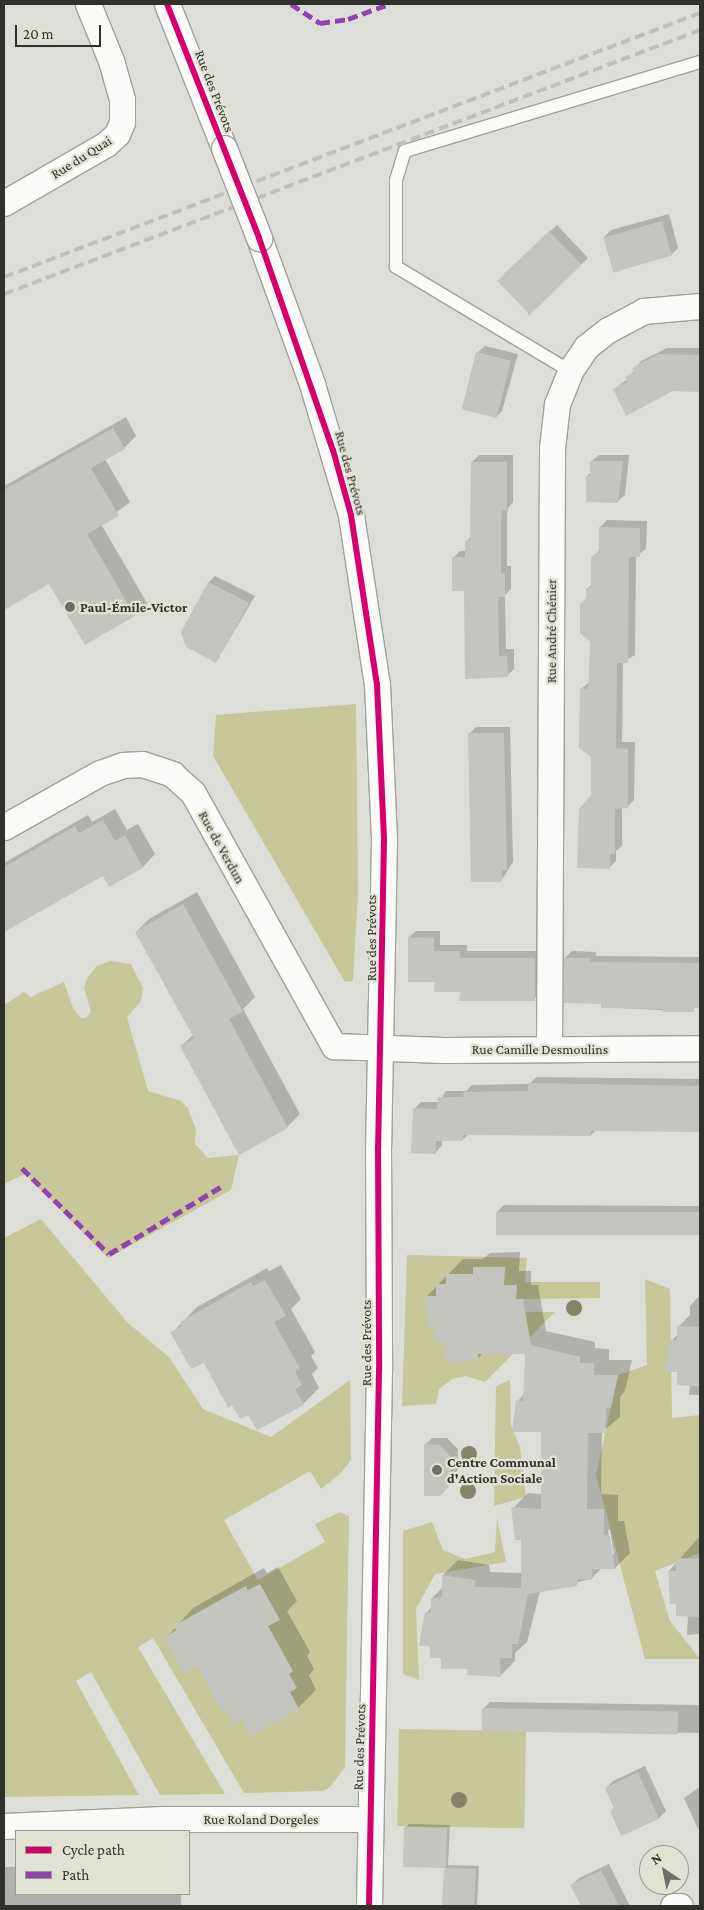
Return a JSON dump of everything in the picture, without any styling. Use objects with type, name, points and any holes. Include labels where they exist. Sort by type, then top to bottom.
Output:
[{"type":"street","name":"Rue du Quai","points":[[4,202],[106,144],[117,134],[122,122],[122,99],[112,63],[88,4]]},
{"type":"street","name":"Rue des Prévots","points":[[167,4],[259,238],[312,384],[341,478],[350,515],[377,684],[384,840],[380,1047],[379,1379],[368,1906]]},
{"type":"street","name":"Rue André Chénier","points":[[550,1048],[552,448],[558,404],[570,370],[586,347],[608,330],[643,311],[700,306]]},
{"type":"street","name":"Rue de Verdun","points":[[4,827],[100,773],[123,765],[142,764],[172,774],[193,793],[334,1046],[380,1047]]},
{"type":"street","name":"Rue Camille Desmoulins","points":[[380,1047],[700,1048]]},
{"type":"street","name":"Rue Roland Dorgeles","points":[[4,1826],[201,1819],[369,1819]]},
{"type":"street","points":[[673,1906],[680,1906]]},
{"type":"lane","points":[[570,370],[396,267],[396,180],[405,151],[700,62]]},
{"type":"green space","points":[[356,704],[358,892],[353,981],[345,982],[213,756],[216,715]]},
{"type":"green space","points":[[110,961],[131,964],[143,988],[141,1001],[127,1017],[148,1091],[181,1101],[188,1108],[196,1130],[195,1144],[208,1158],[239,1155],[231,1190],[108,1258],[25,1174],[4,1184],[4,1005],[24,992],[31,997],[64,982],[73,1008],[81,1018],[86,1018],[91,1012],[84,987],[88,977],[97,966]]},
{"type":"green space","points":[[41,1219],[127,1322],[169,1357],[203,1409],[271,1437],[350,1380],[351,1460],[340,1474],[321,1489],[310,1471],[224,1520],[258,1580],[325,1542],[315,1524],[340,1512],[349,1516],[345,1767],[330,1787],[323,1791],[244,1793],[153,1638],[138,1647],[225,1794],[160,1795],[91,1672],[76,1681],[139,1795],[4,1797],[4,1238]]},
{"type":"green space","points":[[407,1255],[527,1258],[525,1282],[600,1282],[600,1298],[523,1299],[524,1312],[555,1312],[485,1382],[466,1376],[452,1379],[439,1389],[436,1404],[402,1406]]},
{"type":"green space","points":[[645,1279],[670,1289],[672,1418],[700,1415],[700,1553],[655,1571],[670,1621],[700,1659],[645,1659],[596,1475],[618,1375],[647,1365]]},
{"type":"green space","points":[[510,1380],[511,1425],[520,1447],[526,1497],[494,1506],[496,1386]]},
{"type":"green space","points":[[497,1518],[506,1562],[435,1574],[416,1609],[419,1680],[403,1674],[403,1531],[432,1522],[443,1550],[465,1559],[495,1552]]},
{"type":"green space","points":[[399,1729],[526,1731],[524,1828],[397,1826]]},
{"type":"building","points":[[662,221],[672,256],[613,272],[603,238]]},
{"type":"building","points":[[549,231],[582,265],[530,315],[497,281]]},
{"type":"building","points":[[476,352],[511,361],[497,418],[462,409]]},
{"type":"building","points":[[658,354],[700,355],[700,392],[673,391],[626,416],[613,389],[627,382],[625,377],[634,372],[632,368]]},
{"type":"building","points":[[113,428],[125,449],[91,468],[119,516],[87,534],[135,616],[85,645],[49,584],[4,610],[4,490]]},
{"type":"building","points":[[590,461],[623,461],[618,503],[586,502],[586,476],[590,476]]},
{"type":"building","points":[[471,462],[507,462],[507,511],[502,510],[501,523],[501,573],[505,573],[505,597],[498,597],[499,656],[507,656],[508,677],[465,679],[464,591],[452,591],[452,557],[465,557],[465,541],[470,541]]},
{"type":"building","points":[[599,527],[640,528],[640,557],[629,557],[628,663],[617,663],[616,748],[628,749],[628,808],[615,809],[615,854],[610,854],[610,869],[577,868],[579,809],[591,795],[591,757],[579,748],[580,688],[588,689],[590,642],[580,633],[580,604],[586,598],[586,588],[591,588],[591,557],[599,551]]},
{"type":"building","points":[[208,582],[249,603],[216,663],[186,647],[181,632]]},
{"type":"building","points":[[468,733],[504,733],[507,870],[502,870],[502,882],[471,882]]},
{"type":"building","points":[[103,820],[115,841],[125,835],[143,868],[109,887],[103,876],[4,932],[4,867],[75,826],[79,833]]},
{"type":"building","points":[[183,904],[243,1012],[229,1019],[288,1128],[239,1155],[180,1046],[194,1038],[135,932]]},
{"type":"building","points":[[408,937],[434,938],[434,951],[460,951],[460,958],[535,958],[535,1001],[459,1001],[460,992],[434,992],[435,982],[408,982]]},
{"type":"building","points":[[564,958],[590,958],[589,962],[700,963],[700,1008],[694,1008],[694,1012],[662,1012],[662,1009],[601,1008],[601,1004],[564,1003]]},
{"type":"building","points":[[528,1083],[700,1086],[700,1132],[591,1131],[591,1136],[463,1135],[463,1141],[436,1141],[436,1154],[411,1153],[413,1108],[437,1109],[438,1097],[463,1097],[464,1092],[528,1091]]},
{"type":"building","points":[[496,1212],[700,1212],[700,1235],[496,1235]]},
{"type":"building","points":[[473,1267],[505,1267],[504,1285],[517,1285],[516,1299],[523,1299],[531,1345],[580,1357],[580,1363],[594,1363],[594,1375],[618,1375],[611,1408],[606,1408],[605,1433],[588,1433],[587,1509],[604,1509],[604,1535],[610,1536],[615,1569],[592,1569],[592,1580],[578,1579],[577,1586],[528,1594],[518,1644],[512,1644],[512,1658],[500,1658],[501,1677],[467,1675],[467,1669],[441,1669],[441,1658],[430,1658],[430,1646],[419,1646],[425,1612],[431,1613],[431,1598],[442,1597],[442,1575],[475,1580],[475,1587],[521,1588],[521,1540],[515,1540],[511,1507],[541,1509],[541,1432],[512,1432],[516,1400],[523,1401],[525,1354],[478,1354],[478,1360],[445,1363],[446,1343],[435,1342],[435,1327],[429,1327],[425,1296],[436,1296],[436,1284],[446,1284],[446,1274],[473,1274]]},
{"type":"building","points":[[265,1280],[286,1316],[274,1322],[300,1369],[295,1371],[302,1385],[295,1389],[304,1405],[257,1430],[248,1415],[240,1419],[232,1405],[228,1408],[204,1363],[191,1369],[170,1332],[182,1326],[180,1322],[251,1282],[253,1286]]},
{"type":"building","points":[[677,1326],[700,1327],[700,1386],[677,1385],[677,1372],[666,1372],[670,1340],[677,1340]]},
{"type":"building","name":"Centre Communal d'Action Sociale","points":[[424,1444],[440,1445],[451,1457],[451,1484],[440,1496],[424,1496]]},
{"type":"building","points":[[676,1558],[700,1559],[700,1617],[676,1616],[676,1604],[670,1604],[668,1571],[676,1571]]},
{"type":"building","points":[[260,1584],[280,1620],[268,1626],[293,1671],[289,1674],[297,1688],[290,1692],[299,1709],[251,1736],[242,1720],[234,1724],[226,1709],[222,1711],[197,1666],[185,1674],[164,1638],[176,1630],[174,1626],[220,1600],[246,1586],[248,1590]]},
{"type":"building","points":[[482,1708],[678,1711],[678,1734],[482,1731]]},
{"type":"building","points":[[638,1772],[659,1819],[621,1836],[610,1811],[614,1809],[605,1788]]},
{"type":"building","points":[[404,1827],[447,1828],[446,1868],[476,1869],[474,1906],[442,1906],[444,1868],[403,1867]]},
{"type":"building","points":[[601,1870],[619,1906],[581,1906],[570,1885]]},
{"type":"railway","points":[[4,277],[700,13]]},
{"type":"railway","points":[[4,294],[700,30]]},
{"type":"marked path","points":[[291,4],[320,23],[348,19],[389,4]]},
{"type":"marked path","points":[[22,1168],[109,1254],[224,1185]]},
{"type":"cycle path","points":[[167,4],[259,238],[333,450],[351,515],[377,684],[384,840],[378,1147],[379,1370],[369,1906]]},
{"type":"place","name":"Paul-Émile-Victor","points":[[70,607]]},
{"type":"place","name":"Centre Communal d'Action Sociale","points":[[437,1470]]}]
